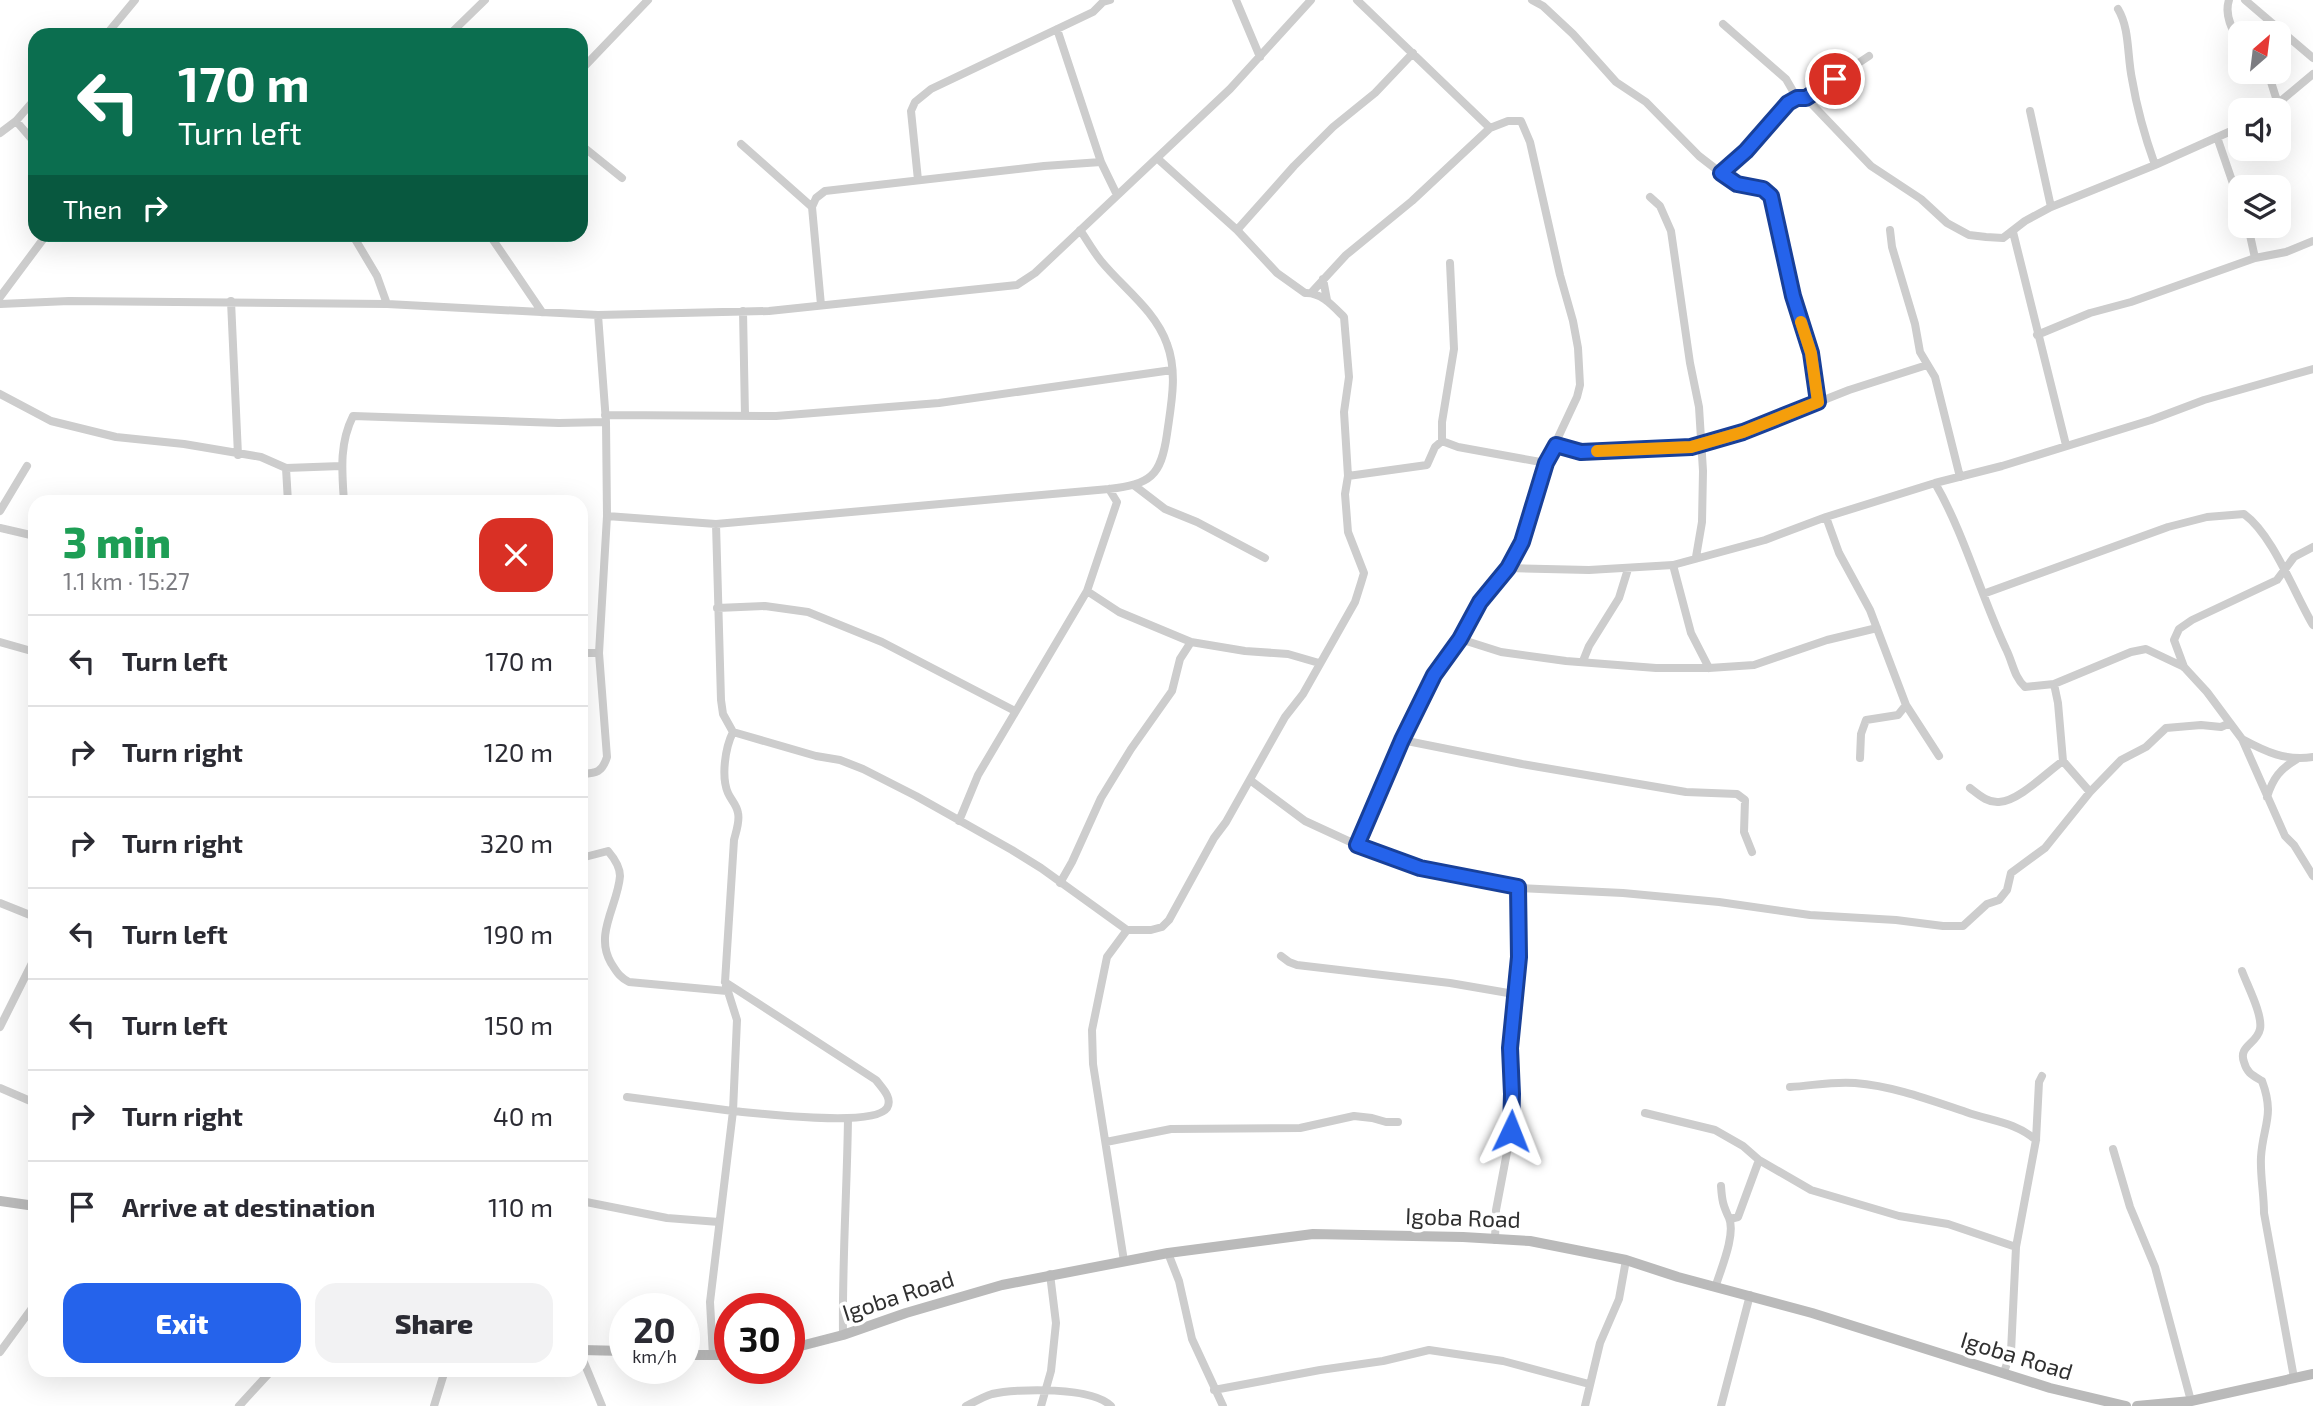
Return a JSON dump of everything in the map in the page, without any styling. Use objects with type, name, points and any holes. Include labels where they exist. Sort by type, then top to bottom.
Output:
[{"type":"street","points":[[112,28],[135,0]]},
{"type":"street","points":[[456,28],[485,0]]},
{"type":"street","points":[[588,63],[648,0]]},
{"type":"street","points":[[1236,0],[1260,57]]},
{"type":"street","points":[[0,304],[69,301],[231,301],[387,304],[598,315],[743,311],[1017,285],[1035,273],[1158,159],[1260,57],[1311,0]]},
{"type":"street","points":[[1357,0],[1490,128]]},
{"type":"street","points":[[1532,0],[1543,6],[1573,34],[1616,82],[1646,102],[1699,156],[1737,184],[1763,189],[1771,196],[1793,296],[1811,353],[1818,402]]},
{"type":"street","points":[[2229,0],[2230,21]]},
{"type":"street","points":[[2245,0],[2313,58]]},
{"type":"street","points":[[918,180],[912,111],[915,102],[931,89],[1093,12],[1105,1]]},
{"type":"street","points":[[2118,9],[2124,20],[2131,78],[2155,165]]},
{"type":"street","points":[[1723,24],[1786,79],[1871,166],[1921,198],[1947,223],[1969,235],[2003,237],[2051,207],[2228,132]]},
{"type":"street","points":[[1057,29],[1101,162],[1117,195]]},
{"type":"street","points":[[1237,230],[1294,166],[1333,127],[1375,93],[1413,52]]},
{"type":"street","points":[[1721,173],[1746,151],[1788,103],[1802,98],[1868,56]]},
{"type":"street","points":[[2285,98],[2313,74]]},
{"type":"street","points":[[0,133],[28,107]]},
{"type":"street","points":[[2030,111],[2051,207]]},
{"type":"street","points":[[1311,292],[1346,255],[1412,201],[1490,128],[1515,120],[1521,121],[1544,198],[1573,321],[1580,385],[1546,463],[1522,542],[1508,568],[1480,602],[1460,639],[1434,675],[1402,740],[1357,845]]},
{"type":"street","points":[[16,121],[28,135]]},
{"type":"street","points":[[2217,137],[2230,175]]},
{"type":"street","points":[[741,144],[812,207]]},
{"type":"street","points":[[588,151],[622,178]]},
{"type":"street","points":[[716,524],[721,700],[723,713],[733,732],[816,756],[840,760],[916,796],[1012,850],[1127,930],[1162,927],[1169,920],[1214,838],[1285,717],[1303,694],[1355,603],[1364,573],[1348,532],[1345,494],[1348,476],[1344,412],[1349,377],[1344,317],[1327,300],[1311,292],[1305,293],[1287,281],[1237,230],[1158,159]]},
{"type":"street","points":[[821,305],[812,207],[816,198],[825,191],[1101,162]]},
{"type":"street","points":[[1650,197],[1660,206],[1671,230],[1703,442],[1702,522],[1696,557]]},
{"type":"street","points":[[607,516],[716,524],[1109,489],[1135,486],[1147,481],[1154,474],[1165,449],[1173,391],[1167,344],[1153,318],[1101,260],[1080,230]]},
{"type":"street","points":[[1890,230],[1892,247],[1916,324],[1920,352],[1935,377],[1960,477]]},
{"type":"street","points":[[2013,232],[2066,445]]},
{"type":"street","points":[[2251,238],[2255,258]]},
{"type":"street","points":[[2037,335],[2060,323],[2131,302],[2255,258],[2286,252],[2313,241]]},
{"type":"street","points":[[0,297],[41,242]]},
{"type":"street","points":[[357,242],[377,276],[387,304]]},
{"type":"street","points":[[494,242],[542,312]]},
{"type":"street","points":[[1348,476],[1427,465],[1435,447],[1442,440],[1442,422],[1454,349],[1450,263]]},
{"type":"street","points":[[1323,279],[1327,300]]},
{"type":"street","points":[[231,301],[238,454]]},
{"type":"street","points":[[743,311],[746,416]]},
{"type":"street","points":[[588,774],[596,773],[604,768],[607,757],[599,653],[607,516],[606,419],[598,315]]},
{"type":"street","points":[[1556,445],[1581,452],[1691,447],[1743,432],[1818,402],[1927,365]]},
{"type":"street","points":[[1508,568],[1629,569],[1673,565],[1765,540],[1826,517],[2313,369]]},
{"type":"street","points":[[343,495],[341,466],[343,438],[353,416],[559,423],[606,419],[776,416],[939,403],[1172,370]]},
{"type":"street","points":[[0,394],[41,417],[116,437],[184,444],[261,457],[286,468],[341,466]]},
{"type":"street","points":[[1442,440],[1458,446],[1546,463]]},
{"type":"street","points":[[0,511],[27,466]]},
{"type":"street","points":[[286,468],[288,495]]},
{"type":"street","points":[[1935,483],[1948,506],[1994,627],[2013,664],[2017,680],[2025,687],[2054,684],[2131,652],[2146,649],[2184,667],[2207,692],[2242,739],[2285,836],[2294,845],[2313,876]]},
{"type":"street","points":[[1135,486],[1176,515],[1265,558]]},
{"type":"street","points":[[959,821],[978,775],[1087,591],[1117,502],[1109,489]]},
{"type":"street","points":[[1983,594],[2168,527],[2207,517],[2244,514],[2255,522],[2284,569],[2313,625]]},
{"type":"street","points":[[1826,517],[1839,553],[1877,628],[1906,705],[1939,756]]},
{"type":"street","points":[[0,528],[28,534]]},
{"type":"street","points":[[2184,667],[2174,639],[2179,629],[2192,620],[2277,580],[2294,557],[2313,547]]},
{"type":"street","points":[[1673,565],[1691,633],[1709,668]]},
{"type":"street","points":[[1583,661],[1589,646],[1619,598],[1629,569]]},
{"type":"street","points":[[1087,591],[1119,612],[1191,642],[1245,651],[1288,654],[1319,663]]},
{"type":"street","points":[[717,608],[765,606],[808,612],[882,642],[1014,711]]},
{"type":"street","points":[[1460,639],[1501,652],[1566,662],[1583,661],[1656,668],[1709,668],[1754,665],[1827,640],[1877,628]]},
{"type":"street","points":[[0,642],[28,650]]},
{"type":"street","points":[[1060,883],[1101,798],[1172,691],[1180,659],[1191,642]]},
{"type":"street","points":[[588,653],[599,653]]},
{"type":"street","points":[[2054,684],[2061,722],[2063,761],[2090,792]]},
{"type":"street","points":[[1860,758],[1861,734],[1866,720],[1898,715],[1906,705]]},
{"type":"street","points":[[1250,780],[1305,821],[1357,845],[1420,868],[1518,887],[1623,893],[1719,902],[1810,915],[1963,926],[1987,904],[1999,900],[2007,890],[2011,873],[2045,848],[2090,792],[2121,760],[2146,747],[2166,728],[2201,724],[2221,727],[2230,723]]},
{"type":"street","points":[[700,1356],[713,1356],[710,1303],[733,1111],[737,1020],[725,982],[738,810],[725,783],[727,749],[733,732]]},
{"type":"street","points":[[2242,739],[2273,755],[2297,759],[2313,757]]},
{"type":"street","points":[[1402,740],[1648,786],[1686,792],[1737,794],[1745,800],[1744,832],[1752,852]]},
{"type":"street","points":[[2267,797],[2272,781],[2282,768],[2297,759]]},
{"type":"street","points":[[1970,788],[1984,799],[1999,802],[2019,795],[2063,761]]},
{"type":"street","points":[[588,856],[608,852],[613,856],[620,872],[605,928],[607,957],[619,977],[637,984],[727,991]]},
{"type":"street","points":[[1495,1240],[1496,1210],[1511,1131],[1510,1048],[1519,957],[1518,887]]},
{"type":"street","points":[[0,903],[28,914]]},
{"type":"street","points":[[1124,1261],[1093,1064],[1092,1030],[1107,957],[1127,930]]},
{"type":"street","points":[[1281,956],[1297,965],[1450,983],[1514,994]]},
{"type":"street","points":[[0,1027],[28,971]]},
{"type":"street","points":[[2242,971],[2258,1015],[2260,1030],[2244,1049],[2242,1058],[2248,1073],[2262,1081],[2269,1108],[2261,1158],[2264,1213],[2294,1377]]},
{"type":"street","points":[[626,1097],[733,1111],[848,1119],[877,1115],[886,1109],[888,1097],[876,1080],[725,982]]},
{"type":"street","points":[[2004,1372],[2011,1352],[2016,1247],[2036,1140],[2039,1082],[2042,1076]]},
{"type":"street","points":[[1790,1087],[1835,1082],[1881,1088],[1931,1099],[2023,1129],[2036,1140]]},
{"type":"street","points":[[0,1088],[28,1100]]},
{"type":"street","points":[[1645,1113],[1715,1130],[1743,1146],[1759,1160],[1811,1190],[1899,1216],[1948,1224],[2016,1247]]},
{"type":"street","points":[[1106,1142],[1171,1129],[1300,1128],[1354,1116],[1398,1122]]},
{"type":"street","points":[[843,1335],[842,1269],[848,1119]]},
{"type":"street","points":[[2113,1149],[2130,1208],[2155,1267],[2191,1401]]},
{"type":"street","points":[[1730,1219],[1738,1217],[1759,1160]]},
{"type":"street","points":[[1716,1285],[1731,1238],[1730,1219],[1725,1214],[1721,1186]]},
{"type":"street","points":[[0,1201],[28,1205]]},
{"type":"street","points":[[588,1202],[667,1218],[719,1222]]},
{"type":"street","name":"Igoba Road","points":[[805,1345],[1002,1285],[1168,1253],[1312,1234],[1463,1237],[1530,1241],[1626,1260],[1678,1277],[1750,1295],[2050,1388],[2126,1406]]},
{"type":"street","points":[[1168,1253],[1179,1281],[1192,1339],[1223,1406]]},
{"type":"street","points":[[1585,1406],[1588,1384],[1600,1343],[1619,1299],[1626,1260]]},
{"type":"street","points":[[1041,1406],[1053,1355],[1056,1323],[1050,1275]]},
{"type":"street","points":[[1721,1406],[1750,1295]]},
{"type":"street","points":[[0,1352],[28,1314]]},
{"type":"street","points":[[1214,1390],[1383,1361],[1429,1350],[1503,1361],[1588,1384]]},
{"type":"street","points":[[588,1352],[609,1351]]},
{"type":"street","points":[[588,1370],[602,1406]]},
{"type":"street","points":[[2137,1406],[2191,1401],[2313,1374]]},
{"type":"street","points":[[239,1406],[266,1377]]},
{"type":"street","points":[[434,1406],[443,1377]]},
{"type":"street","points":[[966,1406],[992,1394],[1046,1389],[1097,1396],[1111,1406]]},
{"type":"slow traffic","points":[[1597,451],[1691,447],[1743,432],[1818,402],[1811,353],[1801,322]]},
{"type":"route","points":[[1511,1131],[1510,1048],[1519,957],[1518,887],[1420,868],[1357,845],[1402,740],[1434,675],[1460,639],[1480,602],[1508,568],[1522,542],[1546,463],[1556,445],[1581,452],[1691,447],[1743,432],[1818,402],[1811,353],[1793,296],[1771,196],[1763,189],[1737,184],[1721,173],[1746,151],[1788,103],[1797,98],[1806,98],[1835,79]]}]
